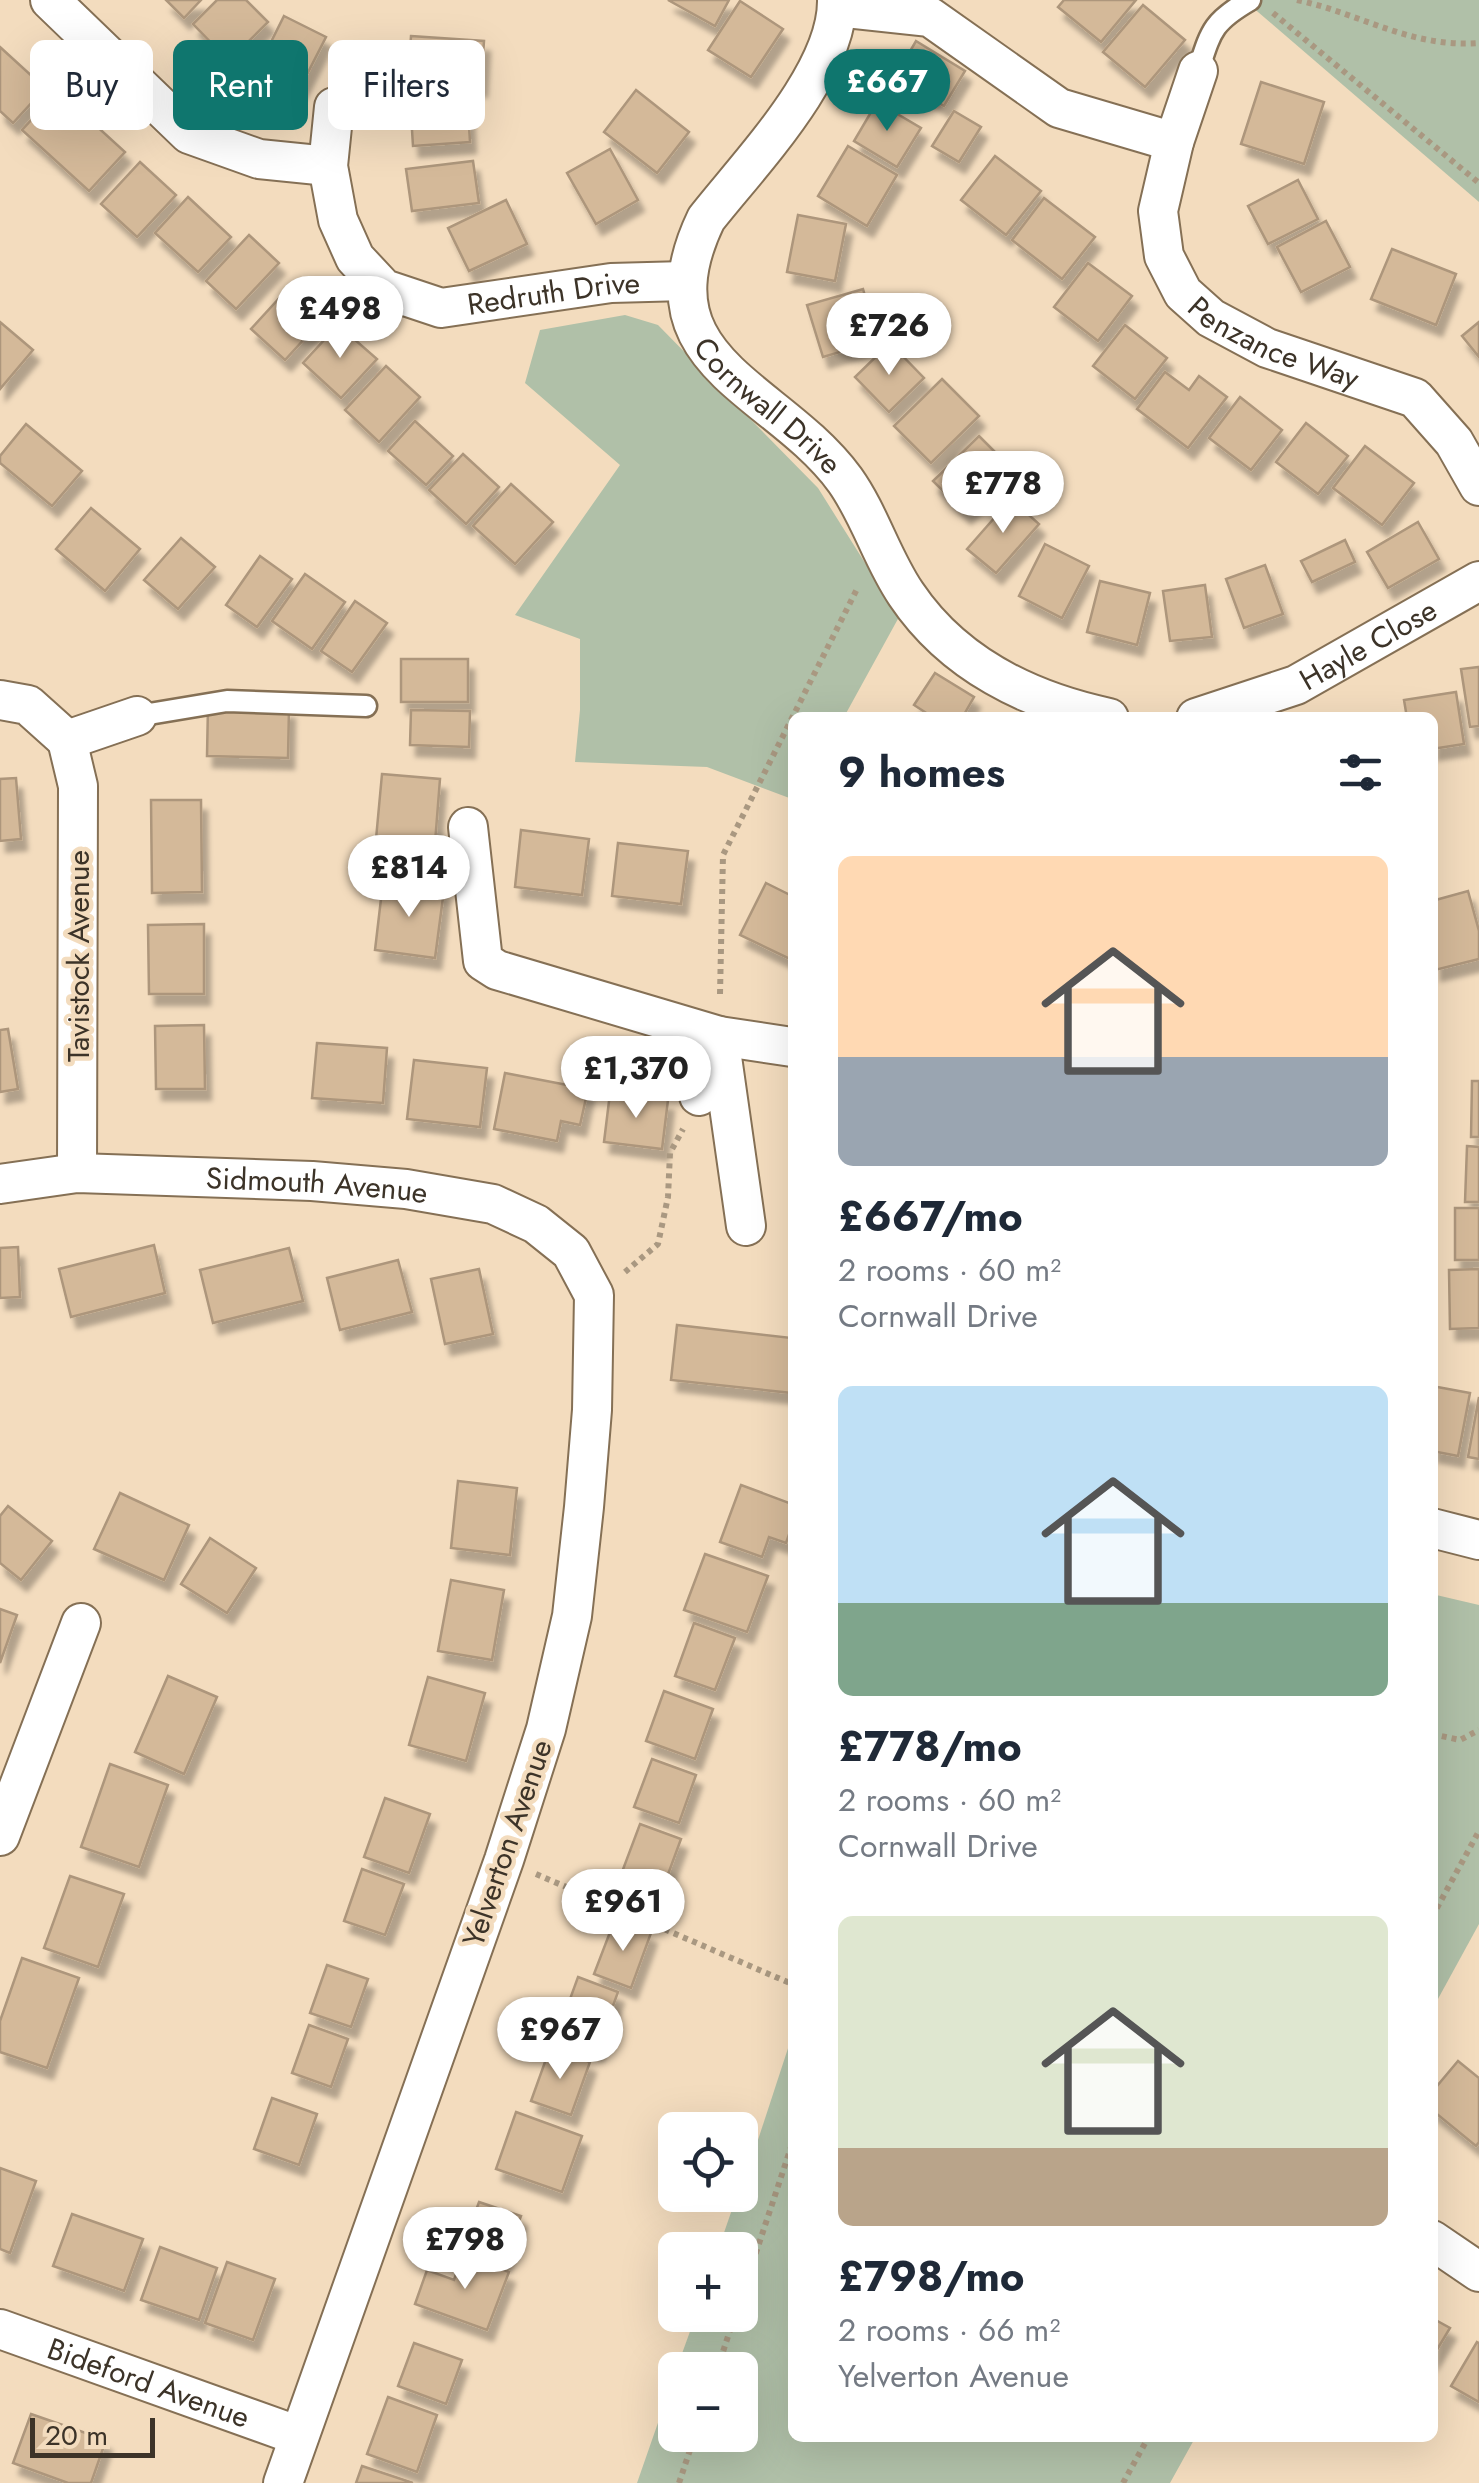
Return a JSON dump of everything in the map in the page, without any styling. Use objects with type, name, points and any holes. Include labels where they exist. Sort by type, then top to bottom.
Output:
[{"type":"street","points":[[50,0],[190,134],[259,160],[328,166]]},
{"type":"street","points":[[837,4],[930,17],[1059,108],[1174,142]]},
{"type":"street","name":"Cornwall Drive","points":[[837,4],[830,45],[809,86],[706,219],[685,281],[687,312],[704,347],[844,479],[904,593],[940,638],[991,674],[1060,708],[1080,712]]},
{"type":"street","name":"Penzance Way","points":[[1198,71],[1174,142],[1158,211],[1164,256],[1183,293],[1211,318],[1267,348],[1414,398],[1454,442],[1479,486]]},
{"type":"street","name":"Redruth Drive","points":[[332,130],[328,166],[338,220],[355,258],[384,289],[442,308],[611,283],[685,281]]},
{"type":"street","name":"Hayle Close","points":[[1214,712],[1296,685],[1479,581]]},
{"type":"street","points":[[0,700],[28,706],[67,740],[137,716]]},
{"type":"street","name":"Tavistock Avenue","points":[[67,740],[78,786],[77,1173]]},
{"type":"street","points":[[468,827],[483,961],[497,970],[719,1036],[788,1046]]},
{"type":"street","points":[[699,1096],[719,1036]]},
{"type":"street","points":[[719,1036],[746,1226]]},
{"type":"street","name":"Sidmouth Avenue","points":[[0,1184],[77,1173],[312,1181],[406,1189],[492,1204],[536,1224],[571,1252],[594,1295]]},
{"type":"street","name":"Yelverton Avenue","points":[[283,2483],[504,1860],[546,1729],[572,1616],[592,1410],[594,1295]]},
{"type":"street","points":[[1438,1530],[1479,1540]]},
{"type":"street","points":[[0,1836],[81,1624]]},
{"type":"street","points":[[1438,2244],[1479,2272]]},
{"type":"street","name":"Bideford Avenue","points":[[0,2329],[299,2436]]},
{"type":"lane","points":[[1198,71],[1211,30],[1229,12],[1250,0]]},
{"type":"lane","points":[[137,716],[228,700],[366,706]]},
{"type":"path","points":[[1298,0],[1327,6],[1409,38],[1479,43]]},
{"type":"path","points":[[1271,12],[1479,183]]},
{"type":"path","points":[[795,712],[880,542]]},
{"type":"path","points":[[719,1036],[724,854],[788,726]]},
{"type":"path","points":[[594,1295],[658,1244],[668,1197],[670,1153],[699,1096]]},
{"type":"path","points":[[1438,1735],[1460,1740],[1479,1730]]},
{"type":"path","points":[[1438,1905],[1479,1831]]},
{"type":"path","points":[[504,1860],[788,1982]]},
{"type":"path","points":[[758,2247],[788,2156]]},
{"type":"path","points":[[1124,2483],[1146,2442]]},
{"type":"path","points":[[679,2483],[689,2452]]},
{"type":"green space","points":[[1244,0],[1479,0],[1479,202]]},
{"type":"green space","points":[[625,315],[658,325],[818,488],[899,617],[847,712],[788,712],[788,797],[707,767],[575,762],[580,639],[515,615],[620,465],[525,383],[540,330]]},
{"type":"green space","points":[[1438,1595],[1479,1605],[1479,1924],[1438,1999]]},
{"type":"green space","points":[[788,2048],[788,2442],[1193,2442],[1170,2483],[637,2483],[658,2423],[658,2452],[758,2452],[758,2352],[683,2352],[690,2332],[758,2332],[758,2232],[724,2232],[731,2212],[758,2212],[758,2140]]},
{"type":"building","points":[[166,0],[201,0],[184,18]]},
{"type":"building","points":[[217,0],[246,0],[268,22],[250,40],[209,40],[193,24]]},
{"type":"building","points":[[668,0],[729,0],[715,26]]},
{"type":"building","points":[[1064,0],[1136,0],[1101,42],[1058,7]]},
{"type":"building","points":[[740,1],[783,29],[751,77],[708,50]]},
{"type":"building","points":[[1143,5],[1185,40],[1145,87],[1103,52]]},
{"type":"building","points":[[284,16],[326,37],[308,72],[308,40],[272,40]]},
{"type":"building","points":[[411,36],[469,40],[411,40]]},
{"type":"building","points":[[916,41],[965,71],[944,106],[895,77]]},
{"type":"building","points":[[0,47],[30,74],[30,104],[13,123],[0,111]]},
{"type":"building","points":[[1261,82],[1324,102],[1304,164],[1241,144]]},
{"type":"building","points":[[636,90],[689,132],[657,173],[604,132]]},
{"type":"building","points":[[877,102],[921,128],[897,167],[854,141]]},
{"type":"building","points":[[954,111],[981,127],[959,162],[932,146]]},
{"type":"building","points":[[30,121],[30,130],[101,130],[125,152],[89,191],[22,130]]},
{"type":"building","points":[[412,130],[469,130],[470,142],[413,146]]},
{"type":"building","points":[[848,146],[897,175],[867,226],[818,196]]},
{"type":"building","points":[[610,149],[638,200],[596,224],[567,173]]},
{"type":"building","points":[[995,156],[1041,191],[1006,235],[961,200]]},
{"type":"building","points":[[473,161],[479,203],[412,211],[406,169]]},
{"type":"building","points":[[140,162],[176,195],[137,237],[101,204]]},
{"type":"building","points":[[1298,180],[1318,219],[1268,244],[1248,206]]},
{"type":"building","points":[[188,197],[231,237],[198,272],[155,233]]},
{"type":"building","points":[[1044,198],[1095,237],[1062,279],[1012,240]]},
{"type":"building","points":[[506,200],[527,244],[469,271],[448,228]]},
{"type":"building","points":[[798,215],[846,224],[835,281],[787,272]]},
{"type":"building","points":[[1326,221],[1350,267],[1301,292],[1277,247]]},
{"type":"building","points":[[249,235],[279,263],[236,309],[206,281]]},
{"type":"building","points":[[1392,249],[1456,274],[1436,325],[1371,299]]},
{"type":"building","points":[[1088,263],[1132,296],[1098,341],[1054,307]]},
{"type":"building","points":[[294,282],[328,313],[285,360],[251,329]]},
{"type":"building","points":[[863,289],[878,341],[823,357],[807,305]]},
{"type":"building","points":[[0,322],[33,350],[0,389]]},
{"type":"building","points":[[1479,322],[1479,357],[1462,336]]},
{"type":"building","points":[[338,325],[377,359],[341,398],[303,363]]},
{"type":"building","points":[[1125,325],[1167,358],[1135,399],[1093,366]]},
{"type":"building","points":[[890,343],[924,378],[889,412],[855,377]]},
{"type":"building","points":[[386,366],[420,397],[379,442],[345,410]]},
{"type":"building","points":[[1165,372],[1189,390],[1199,376],[1227,397],[1188,448],[1137,409]]},
{"type":"building","points":[[942,379],[979,416],[931,463],[894,426]]},
{"type":"building","points":[[1240,397],[1282,430],[1251,470],[1209,438]]},
{"type":"building","points":[[415,421],[453,456],[426,485],[388,451]]},
{"type":"building","points":[[1306,423],[1348,456],[1318,494],[1276,462]]},
{"type":"building","points":[[26,424],[82,471],[52,506],[0,463],[0,456]]},
{"type":"building","points":[[979,436],[1011,468],[965,513],[933,481]]},
{"type":"building","points":[[1365,446],[1414,483],[1382,525],[1333,488]]},
{"type":"building","points":[[463,454],[499,487],[466,524],[429,490]]},
{"type":"building","points":[[511,484],[553,522],[515,564],[473,526]]},
{"type":"building","points":[[1011,499],[1039,524],[996,573],[967,549]]},
{"type":"building","points":[[91,508],[140,549],[105,591],[56,549]]},
{"type":"building","points":[[1418,522],[1439,559],[1388,588],[1367,552]]},
{"type":"building","points":[[181,538],[215,567],[178,609],[144,580]]},
{"type":"building","points":[[1345,540],[1355,562],[1312,582],[1301,561]]},
{"type":"building","points":[[1045,544],[1089,566],[1062,618],[1019,596]]},
{"type":"building","points":[[260,556],[292,579],[257,627],[226,605]]},
{"type":"building","points":[[1265,565],[1283,614],[1244,628],[1226,579]]},
{"type":"building","points":[[305,574],[345,602],[312,649],[272,621]]},
{"type":"building","points":[[1100,581],[1150,593],[1137,645],[1087,632]]},
{"type":"building","points":[[1205,585],[1212,637],[1170,641],[1163,591]]},
{"type":"building","points":[[355,601],[387,623],[352,672],[321,651]]},
{"type":"building","points":[[401,659],[468,659],[468,702],[401,702]]},
{"type":"building","points":[[1479,667],[1479,726],[1470,727],[1461,669]]},
{"type":"building","points":[[935,673],[974,697],[965,712],[925,712],[914,705]]},
{"type":"building","points":[[1456,692],[1464,744],[1438,748],[1438,712],[1406,712],[1404,700]]},
{"type":"building","points":[[208,706],[289,708],[288,758],[207,756]]},
{"type":"building","points":[[411,710],[470,711],[469,747],[410,745]]},
{"type":"building","points":[[382,774],[440,779],[435,843],[376,839]]},
{"type":"building","points":[[16,778],[21,839],[0,841],[0,779]]},
{"type":"building","points":[[151,800],[201,800],[202,892],[152,893]]},
{"type":"building","points":[[521,830],[589,839],[582,895],[515,887]]},
{"type":"building","points":[[618,843],[688,851],[681,904],[612,896]]},
{"type":"building","points":[[383,882],[444,890],[435,958],[375,950]]},
{"type":"building","points":[[766,883],[788,894],[788,958],[740,935]]},
{"type":"building","points":[[1468,891],[1479,931],[1479,959],[1438,969],[1438,899]]},
{"type":"building","points":[[204,924],[204,994],[149,994],[148,925]]},
{"type":"building","points":[[204,1025],[205,1089],[156,1089],[155,1026]]},
{"type":"building","points":[[8,1029],[18,1089],[0,1092],[0,1030]]},
{"type":"building","points":[[317,1043],[387,1048],[383,1103],[312,1098]]},
{"type":"building","points":[[414,1060],[487,1068],[480,1127],[407,1119]]},
{"type":"building","points":[[505,1073],[588,1089],[580,1125],[561,1121],[557,1141],[494,1129]]},
{"type":"building","points":[[1472,1081],[1479,1081],[1479,1137],[1471,1137]]},
{"type":"building","points":[[610,1093],[668,1100],[662,1149],[604,1142]]},
{"type":"building","points":[[1467,1146],[1479,1147],[1479,1202],[1465,1202]]},
{"type":"building","points":[[1455,1208],[1479,1208],[1479,1260],[1455,1260]]},
{"type":"building","points":[[154,1245],[165,1293],[71,1317],[59,1269]]},
{"type":"building","points":[[18,1247],[20,1297],[0,1298],[0,1248]]},
{"type":"building","points":[[289,1248],[303,1301],[213,1323],[200,1270]]},
{"type":"building","points":[[398,1260],[412,1312],[340,1330],[327,1278]]},
{"type":"building","points":[[479,1269],[493,1334],[445,1344],[431,1279]]},
{"type":"building","points":[[1479,1269],[1479,1328],[1450,1329],[1449,1270]]},
{"type":"building","points":[[677,1325],[788,1338],[788,1393],[671,1380]]},
{"type":"building","points":[[1438,1387],[1470,1393],[1458,1456],[1438,1452]]},
{"type":"building","points":[[1479,1397],[1479,1459],[1468,1457]]},
{"type":"building","points":[[458,1481],[517,1488],[510,1555],[451,1548]]},
{"type":"building","points":[[741,1485],[788,1503],[786,1543],[769,1537],[762,1557],[720,1542]]},
{"type":"building","points":[[120,1493],[189,1525],[164,1580],[94,1549]]},
{"type":"building","points":[[8,1506],[52,1541],[21,1580],[0,1563],[0,1516]]},
{"type":"building","points":[[210,1538],[256,1568],[227,1613],[181,1584]]},
{"type":"building","points":[[705,1554],[768,1576],[747,1632],[684,1610]]},
{"type":"building","points":[[451,1580],[504,1590],[492,1660],[438,1651]]},
{"type":"building","points":[[0,1609],[17,1615],[0,1663]]},
{"type":"building","points":[[694,1623],[735,1638],[715,1690],[675,1676]]},
{"type":"building","points":[[168,1676],[217,1697],[184,1774],[135,1752]]},
{"type":"building","points":[[428,1677],[485,1693],[466,1761],[409,1745]]},
{"type":"building","points":[[664,1691],[713,1709],[695,1759],[646,1741]]},
{"type":"building","points":[[652,1759],[696,1775],[679,1823],[634,1807]]},
{"type":"building","points":[[110,1764],[168,1785],[139,1867],[81,1847]]},
{"type":"building","points":[[385,1798],[430,1814],[409,1873],[364,1857]]},
{"type":"building","points":[[640,1824],[681,1839],[660,1896],[619,1880]]},
{"type":"building","points":[[362,1869],[404,1884],[385,1935],[344,1921]]},
{"type":"building","points":[[70,1876],[124,1894],[98,1967],[44,1948]]},
{"type":"building","points":[[615,1919],[651,1933],[631,1988],[594,1974]]},
{"type":"building","points":[[22,1958],[79,1978],[47,2068],[0,2052],[0,2021]]},
{"type":"building","points":[[327,1965],[368,1979],[351,2027],[310,2013]]},
{"type":"building","points":[[578,1977],[618,1992],[597,2050],[557,2035]]},
{"type":"building","points":[[309,2025],[348,2039],[331,2087],[292,2073]]},
{"type":"building","points":[[550,2048],[590,2062],[571,2115],[531,2101]]},
{"type":"building","points":[[1458,2061],[1479,2078],[1476,2146],[1438,2115],[1438,2085]]},
{"type":"building","points":[[272,2098],[317,2114],[299,2165],[254,2149]]},
{"type":"building","points":[[516,2112],[582,2136],[562,2192],[496,2169]]},
{"type":"building","points":[[0,2168],[36,2181],[10,2253],[0,2249]]},
{"type":"building","points":[[479,2202],[521,2216],[504,2261],[463,2246]]},
{"type":"building","points":[[72,2214],[143,2239],[124,2291],[53,2266]]},
{"type":"building","points":[[160,2247],[217,2268],[199,2320],[141,2300]]},
{"type":"building","points":[[463,2254],[509,2272],[487,2330],[415,2304],[427,2270],[454,2280]]},
{"type":"building","points":[[227,2262],[275,2279],[253,2340],[205,2323]]},
{"type":"building","points":[[1438,2321],[1450,2328],[1438,2348]]},
{"type":"building","points":[[414,2343],[462,2360],[446,2404],[398,2386]]},
{"type":"building","points":[[1479,2343],[1479,2402],[1451,2386]]},
{"type":"building","points":[[388,2397],[437,2415],[417,2472],[367,2454]]},
{"type":"building","points":[[31,2414],[106,2440],[91,2483],[68,2483],[13,2463]]},
{"type":"building","points":[[362,2466],[413,2483],[356,2483]]}]
